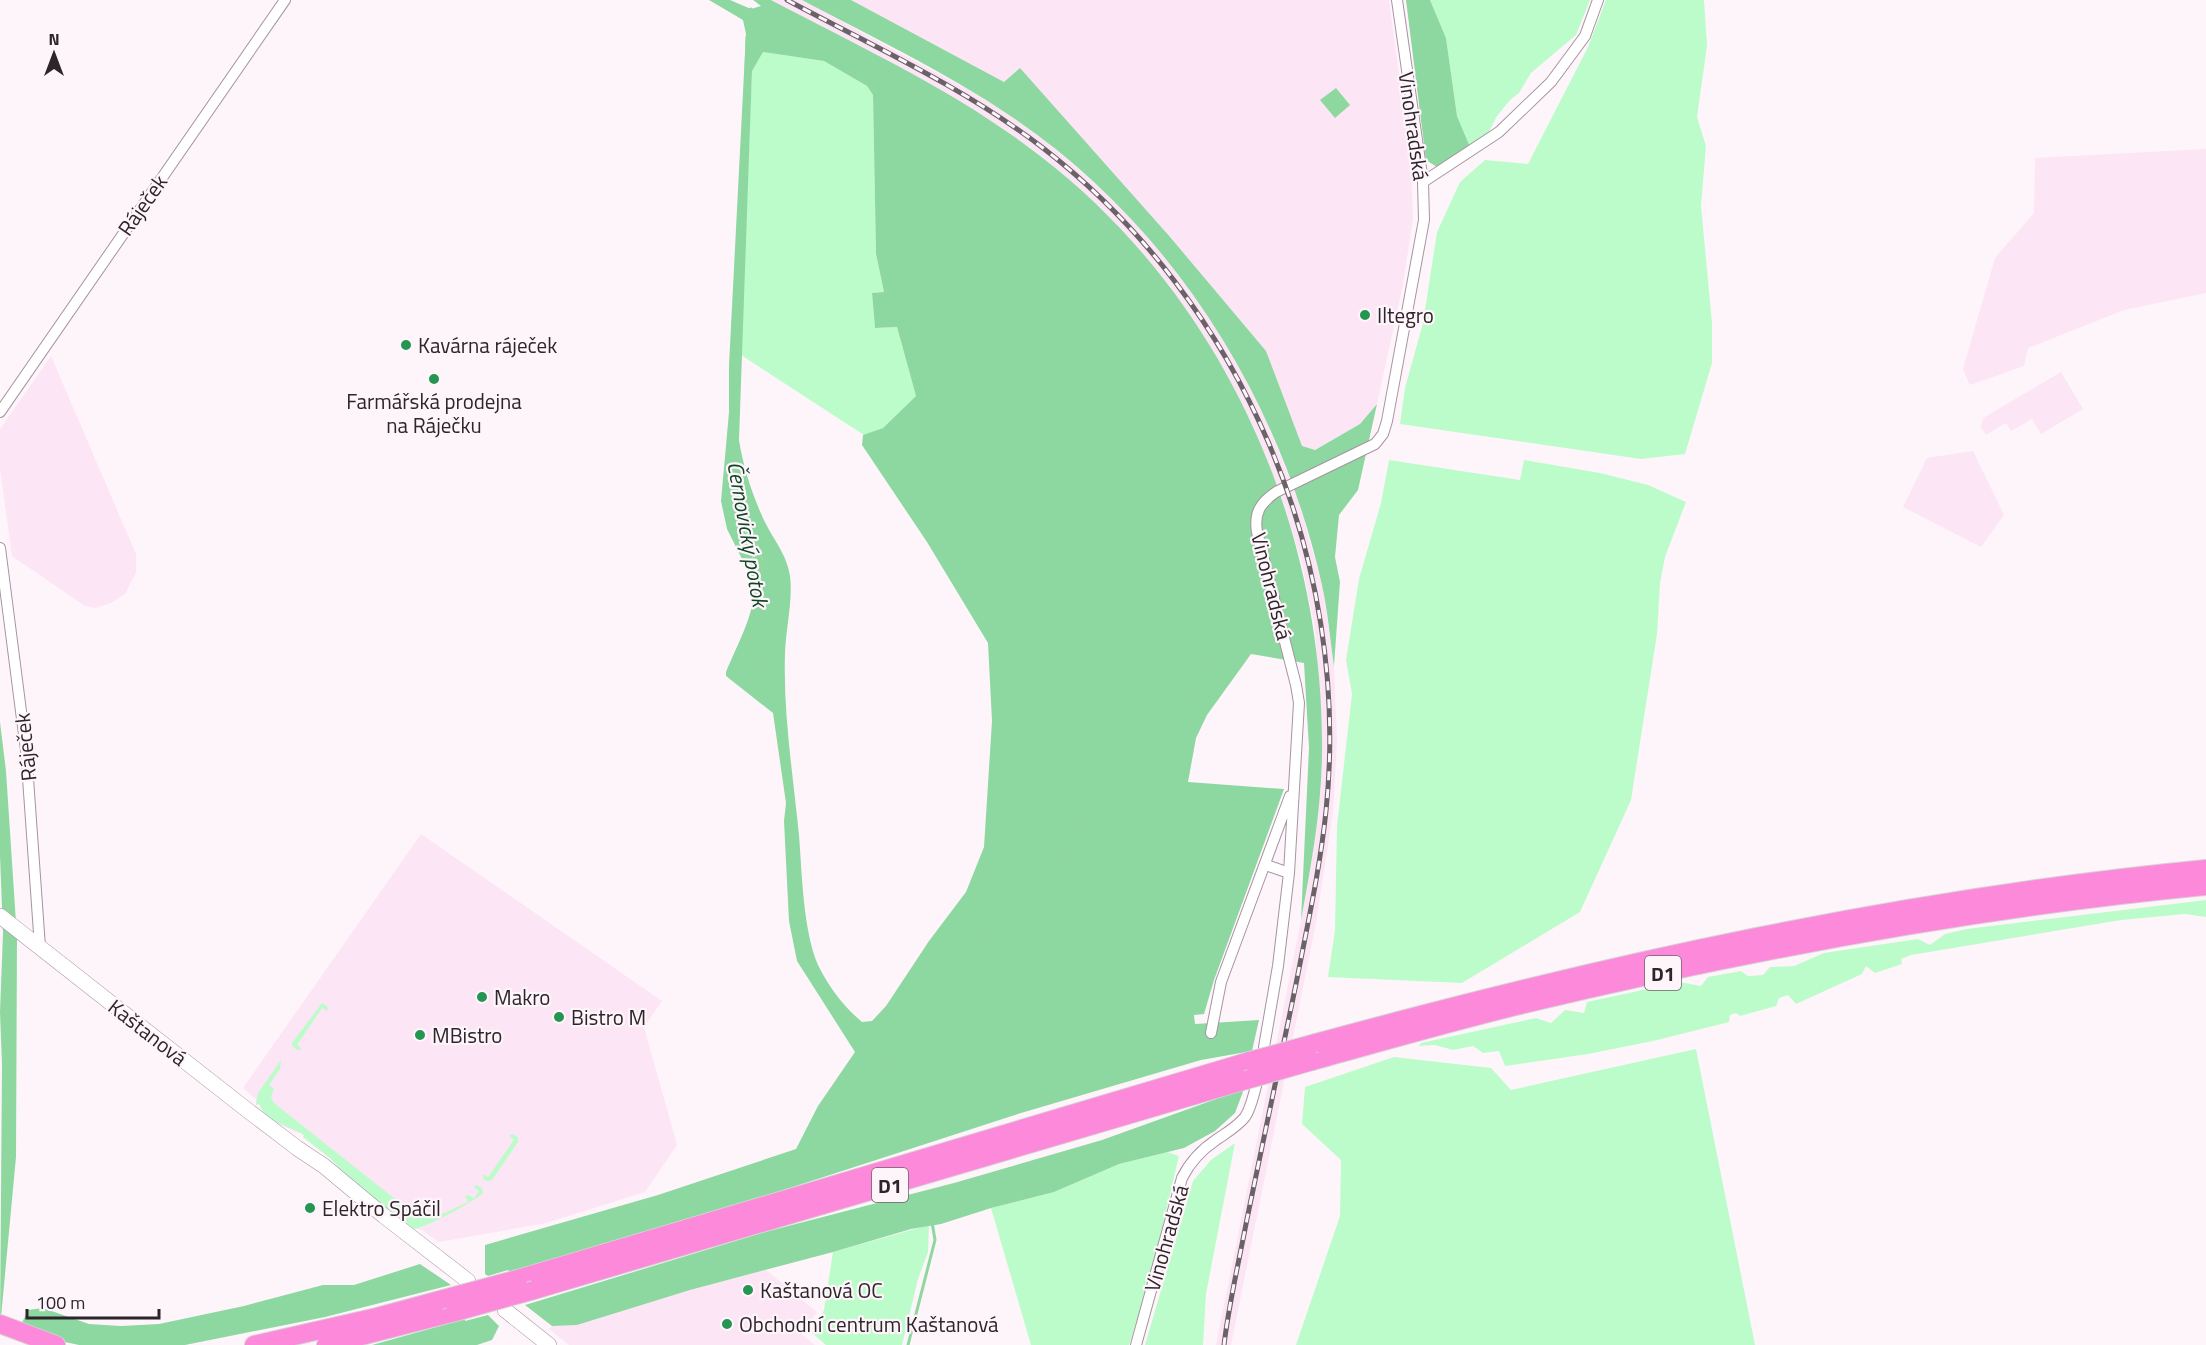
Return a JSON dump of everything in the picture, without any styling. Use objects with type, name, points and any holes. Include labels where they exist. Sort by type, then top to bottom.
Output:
[{"type":"highway","name":"D1","points":[[326,1345],[534,1290],[1251,1083],[1314,1052],[1413,1016],[1612,967],[1822,923],[2016,892],[2206,869]]},
{"type":"highway","name":"D1","points":[[254,1345],[518,1279],[1250,1061],[1314,1052],[1693,966],[1834,938],[2019,908],[2206,886]]},
{"type":"highway","points":[[0,1324],[56,1345]]},
{"type":"main road","name":"Kaštanová","points":[[0,916],[297,1148],[348,1196],[373,1207],[468,1281]]},
{"type":"main road","points":[[505,1310],[549,1345]]},
{"type":"street","name":"Ráječek","points":[[0,412],[4,397],[285,0]]},
{"type":"street","name":"Vinohradská","points":[[1264,1047],[1278,966],[1289,873],[1299,703],[1257,532],[1257,513],[1262,503],[1276,492],[1367,449],[1380,439],[1388,421],[1424,220],[1423,183],[1397,0]]},
{"type":"street","points":[[1423,183],[1499,132],[1551,82],[1584,36],[1598,0]]},
{"type":"street","name":"Ráječek","points":[[0,548],[26,750],[37,945]]},
{"type":"street","name":"Vinohradská","points":[[1211,1033],[1221,982],[1266,865],[1295,781]]},
{"type":"street","points":[[1266,865],[1289,873]]},
{"type":"street","name":"Vinohradská","points":[[1136,1345],[1182,1178],[1191,1162],[1199,1154],[1244,1118],[1250,1106],[1251,1083]]},
{"type":"shaded area","points":[[709,0],[730,0],[751,9],[761,6],[753,0],[771,0],[909,72],[1008,132],[1039,155],[1103,211],[1159,273],[1207,342],[1248,415],[1279,493],[1303,574],[1317,656],[1322,740],[1321,786],[1313,853],[1301,920],[1309,748],[1304,663],[1251,654],[1207,715],[1196,738],[1188,782],[1284,789],[1214,980],[1204,1014],[1194,1015],[1195,1024],[1259,1020],[1252,1051],[1201,1060],[1021,1113],[765,1196],[510,1272],[508,1270],[488,1276],[485,1274],[485,1245],[658,1195],[796,1149],[818,1106],[855,1052],[797,961],[789,921],[784,821],[786,803],[773,713],[726,676],[750,615],[754,591],[753,581],[727,529],[721,501],[729,412],[729,365],[746,34],[743,20]],"holes":[[[763,52],[824,61],[867,86],[873,95],[876,254],[884,292],[872,293],[875,328],[897,327],[916,396],[883,428],[863,435],[862,445],[927,542],[988,643],[992,721],[984,847],[966,892],[929,941],[886,1006],[872,1021],[862,1022],[837,996],[818,965],[809,935],[786,698],[785,653],[791,595],[790,576],[783,553],[755,499],[745,470],[739,440],[752,71]],[[741,496],[763,561],[762,591],[739,509]]]},
{"type":"shaded area","points":[[771,0],[802,0],[969,90],[1049,144],[1104,191],[1128,214],[1169,262],[1213,323],[1241,370],[1266,420],[1298,499],[1323,588],[1334,666],[1337,742],[1333,812],[1316,923],[1231,1345],[1216,1345],[1301,920],[1321,786],[1322,742],[1315,629],[1302,564],[1284,504],[1253,426],[1201,331],[1157,271],[1094,202],[1040,155],[961,102]]},
{"type":"shaded area","points":[[802,0],[851,0],[1004,82],[1020,68],[1170,237],[1266,351],[1302,446],[1315,450],[1360,424],[1377,404],[1358,490],[1339,515],[1335,557],[1340,582],[1334,666],[1322,585],[1303,516],[1278,448],[1248,383],[1211,321],[1169,263],[1122,209],[1070,160],[1012,117],[935,70]]},
{"type":"shaded area","points":[[851,0],[1389,0],[1411,163],[1413,219],[1403,284],[1377,404],[1360,424],[1314,450],[1301,446],[1266,351],[1020,68],[1004,82]]},
{"type":"shaded area","points":[[1406,0],[1430,0],[1446,38],[1457,116],[1470,147],[1437,167],[1426,160]]},
{"type":"shaded area","points":[[1430,0],[1590,0],[1576,35],[1531,73],[1519,93],[1497,116],[1488,133],[1470,147],[1457,116],[1446,38]]},
{"type":"shaded area","points":[[1606,0],[1704,0],[1707,46],[1697,117],[1706,146],[1701,206],[1712,323],[1712,363],[1685,454],[1641,459],[1400,424],[1405,388],[1423,323],[1437,232],[1460,182],[1485,160],[1528,164],[1588,47]]},
{"type":"shaded area","points":[[763,52],[824,61],[867,86],[873,95],[876,254],[884,292],[872,293],[875,328],[897,327],[916,396],[883,428],[864,435],[741,355],[752,70]]},
{"type":"shaded area","points":[[2206,149],[2206,293],[2124,310],[2028,348],[2024,366],[1970,385],[1963,369],[1995,258],[2034,213],[2035,158]]},
{"type":"shaded area","points":[[51,356],[136,554],[136,572],[125,594],[111,603],[95,608],[85,606],[12,556],[0,468],[0,429]]},
{"type":"shaded area","points":[[2061,372],[2083,409],[2041,434],[2032,419],[2011,431],[2006,423],[1986,435],[1981,427],[1983,418]]},
{"type":"shaded area","points":[[1973,451],[2004,515],[1981,547],[1903,507],[1927,458]]},
{"type":"shaded area","points":[[1389,460],[1520,480],[1524,460],[1600,473],[1648,485],[1686,502],[1665,557],[1660,583],[1657,634],[1631,800],[1580,912],[1462,983],[1328,977],[1335,930],[1337,826],[1352,694],[1346,660],[1359,579],[1381,503]]},
{"type":"shaded area","points":[[421,834],[662,1001],[644,1027],[677,1145],[645,1192],[546,1223],[439,1242],[420,1229],[414,1229],[349,1179],[331,1159],[303,1137],[304,1135],[300,1132],[279,1124],[263,1112],[259,1104],[256,1105],[256,1099],[243,1088]]},
{"type":"shaded area","points":[[2206,900],[2206,917],[2185,914],[2121,920],[1911,955],[1901,959],[1902,964],[1875,973],[1866,966],[1862,974],[1796,1004],[1788,995],[1779,998],[1776,1006],[1740,1016],[1736,1013],[1730,1015],[1729,1022],[1588,1054],[1505,1066],[1499,1051],[1483,1053],[1473,1046],[1453,1050],[1435,1045],[1419,1046],[1421,1043],[1536,1018],[1551,1023],[1565,1010],[1584,1013],[1587,1002],[1680,982],[1701,986],[1708,977],[1741,971],[1748,976],[1763,975],[1770,967],[1794,966],[1824,953],[1918,939],[1930,945],[1945,934],[1967,929]]},
{"type":"shaded area","points":[[322,1003],[327,1006],[328,1011],[322,1008],[297,1045],[302,1049],[297,1050],[292,1043]]},
{"type":"shaded area","points":[[1696,1049],[1755,1345],[1296,1345],[1340,1216],[1341,1160],[1302,1124],[1305,1087],[1394,1057],[1491,1068],[1511,1090]]},
{"type":"shaded area","points":[[281,1060],[280,1069],[269,1085],[274,1089],[271,1097],[274,1103],[419,1218],[432,1212],[436,1217],[468,1202],[465,1196],[474,1198],[479,1191],[474,1187],[476,1185],[482,1188],[483,1193],[450,1214],[414,1229],[349,1179],[331,1159],[303,1137],[304,1135],[273,1120],[259,1104],[256,1105],[258,1093]]},
{"type":"shaded area","points":[[1244,1089],[1235,1113],[1215,1131],[1184,1148],[1119,1164],[1054,1192],[690,1290],[577,1325],[552,1326],[525,1305],[765,1232],[954,1183],[1102,1140]]},
{"type":"shaded area","points":[[512,1134],[518,1137],[518,1142],[492,1180],[483,1179],[483,1174],[488,1177],[514,1140],[509,1136]]},
{"type":"shaded area","points":[[1235,1143],[1206,1294],[1203,1345],[1145,1345],[1193,1181],[1211,1160]]},
{"type":"shaded area","points":[[1167,1152],[1179,1156],[1150,1279],[1129,1345],[1031,1345],[991,1208],[1054,1192],[1119,1164]]},
{"type":"shaded area","points":[[929,1225],[928,1252],[918,1279],[902,1345],[826,1345],[812,1333],[824,1310],[833,1252]]},
{"type":"shaded area","points":[[420,1264],[451,1285],[325,1317],[185,1345],[79,1345],[37,1336],[20,1327],[28,1310],[43,1308],[89,1324],[121,1326],[159,1324],[244,1306],[323,1285],[354,1285]]},
{"type":"shaded area","points":[[766,1270],[817,1312],[801,1334],[815,1345],[569,1345],[549,1329],[552,1326],[577,1325],[690,1290]]},
{"type":"shaded area","points":[[488,1315],[499,1326],[492,1340],[477,1345],[372,1345],[465,1319],[465,1321]]},
{"type":"water","points":[[1336,88],[1350,105],[1335,118],[1320,100]]},
{"type":"water","points":[[741,495],[763,561],[763,593],[739,509]]},
{"type":"water","points":[[0,722],[6,771],[17,938],[16,1157],[0,1328],[2,1064],[0,1012],[3,933],[0,856]]},
{"type":"waterway","name":"Černovický potok","points":[[741,498],[734,457],[747,38],[751,9]]},
{"type":"waterway","points":[[747,38],[795,37],[833,48],[895,80],[985,136],[1076,206]]},
{"type":"waterway","points":[[893,1073],[906,1043],[910,1023],[932,980],[950,961],[1027,904],[1058,866],[1098,800],[1118,775],[1177,718],[1206,668],[1213,646],[1237,613],[1246,593],[1250,567]]},
{"type":"waterway","name":"Černovický potok","points":[[762,592],[763,649],[787,785],[799,939],[817,979],[842,1015],[861,1037]]},
{"type":"waterway","name":"Černovický potok","points":[[870,1048],[893,1073],[901,1100],[905,1127]]},
{"type":"waterway","name":"Černovický potok","points":[[908,1345],[935,1240],[930,1210]]},
{"type":"railway","points":[[787,0],[918,69],[982,106],[1043,148],[1113,210],[1175,281],[1227,360],[1269,443],[1300,532],[1321,624],[1329,717],[1326,811],[1309,920],[1234,1282],[1224,1345]]},
{"type":"place","name":"Iltegro","points":[[1365,315]]},
{"type":"place","name":"Kavárna ráječek","points":[[406,345]]},
{"type":"place","name":"Farmářská prodejna na Ráječku","points":[[434,379]]},
{"type":"place","name":"Makro","points":[[482,997]]},
{"type":"place","name":"Bistro M","points":[[559,1017]]},
{"type":"place","name":"MBistro","points":[[420,1035]]},
{"type":"place","name":"Elektro Spáčil","points":[[310,1208]]},
{"type":"place","name":"Kaštanová OC","points":[[748,1290]]},
{"type":"place","name":"Obchodní centrum Kaštanová","points":[[727,1324]]}]
